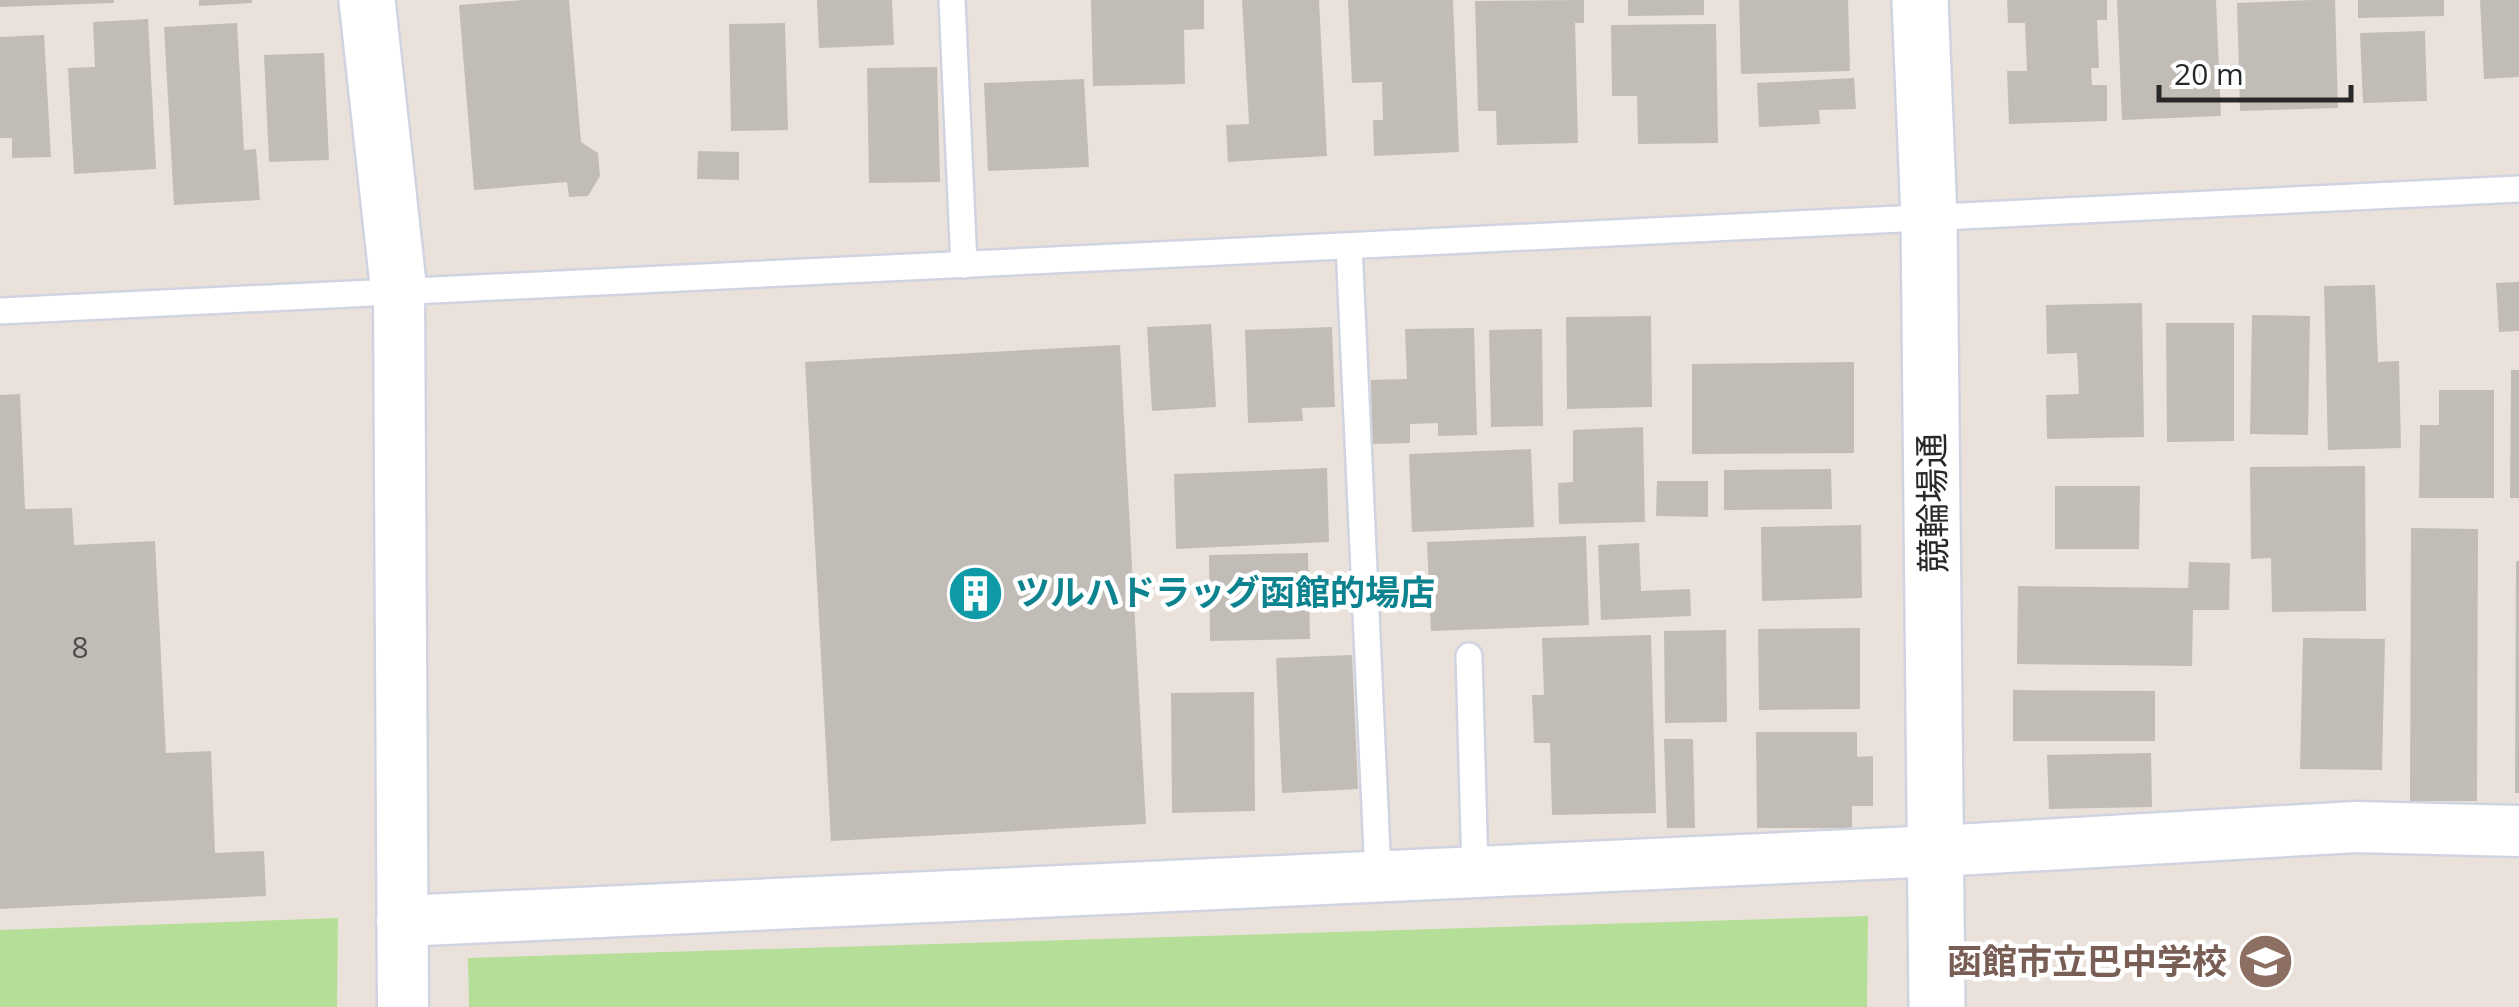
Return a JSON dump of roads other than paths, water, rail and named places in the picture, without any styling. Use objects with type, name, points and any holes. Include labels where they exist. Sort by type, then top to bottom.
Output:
[{"type":"street","points":[[367,0],[398,293],[402,1007]]},
{"type":"street","name":"競輪場通","points":[[1920,0],[1929,217],[1937,1007]]},
{"type":"street","points":[[402,921],[1938,851],[2356,827],[2519,830]]},
{"type":"lane","points":[[952,0],[964,265]]},
{"type":"lane","points":[[0,311],[2519,189]]},
{"type":"lane","points":[[1349,246],[1378,874]]},
{"type":"lane","points":[[1468,656],[1475,870]]},
{"type":"place","name":"ツルハドラッグ函館的場店","points":[[976,593]]},
{"type":"place","name":"函館市立巴中学校","points":[[2266,962]]}]
